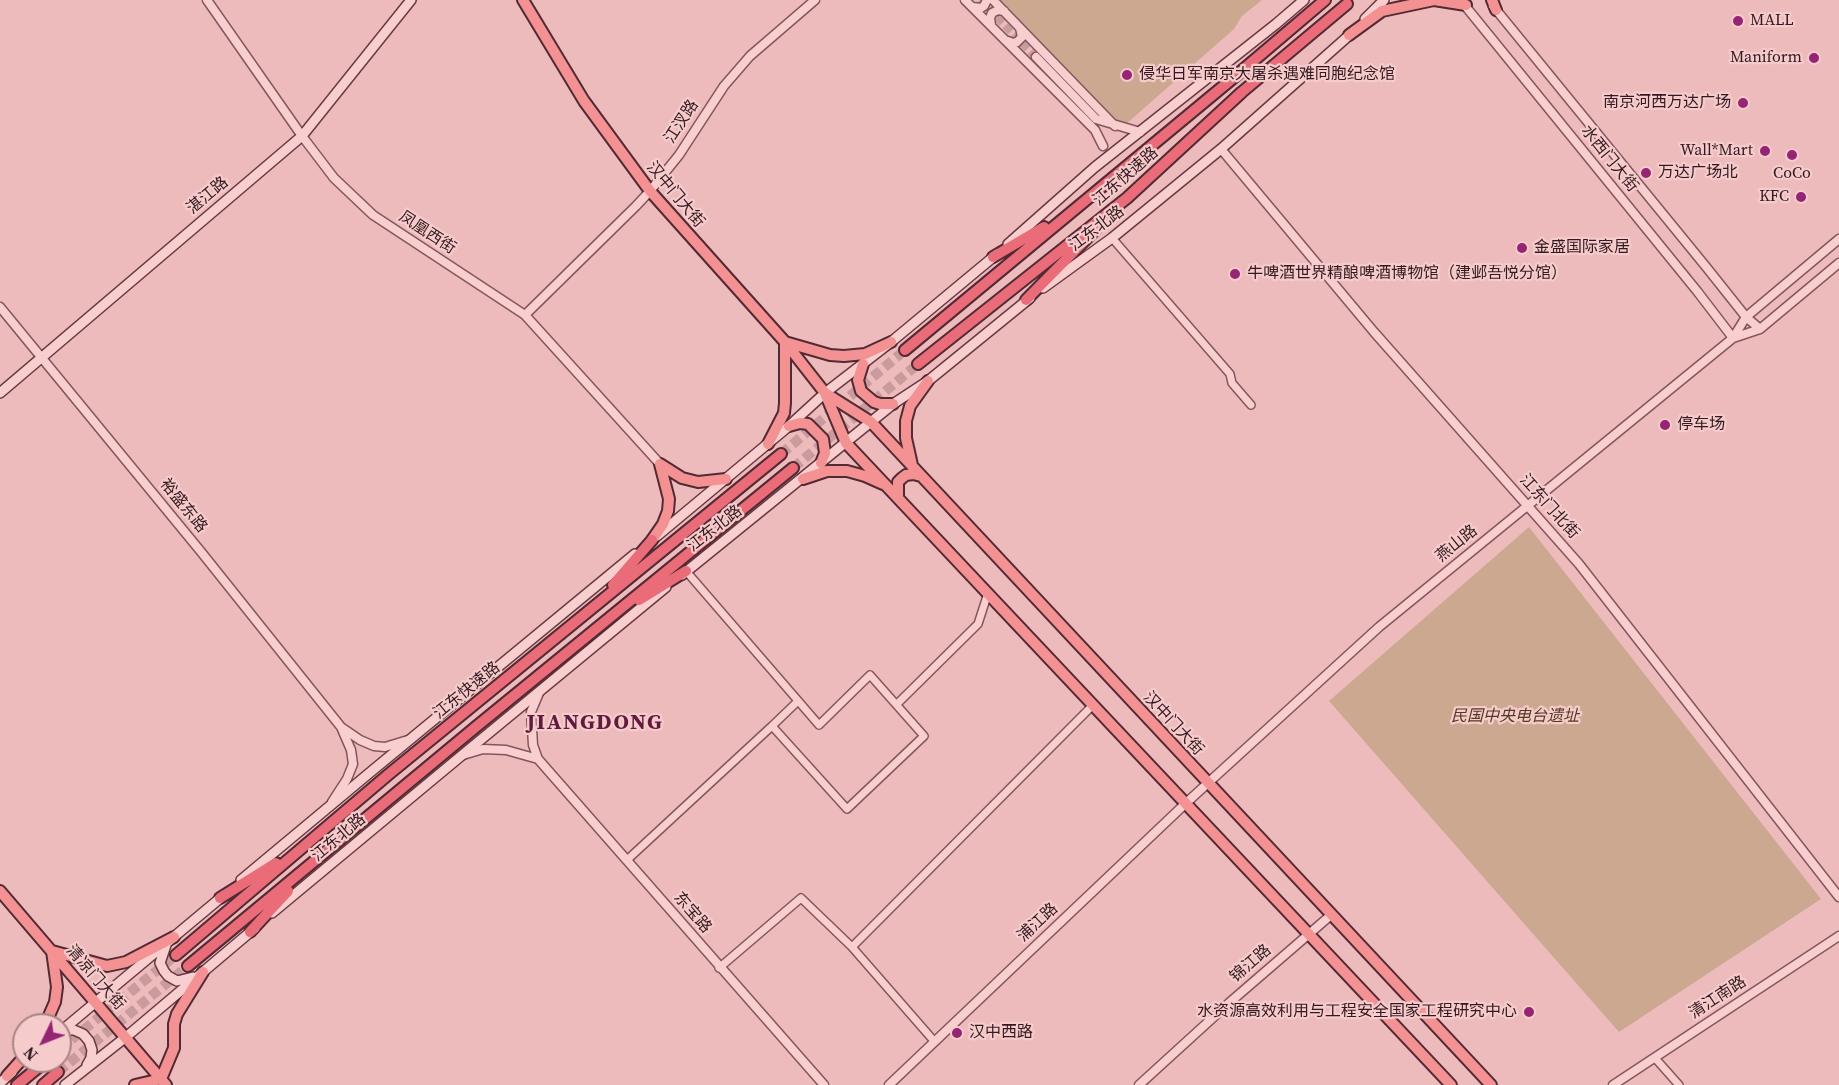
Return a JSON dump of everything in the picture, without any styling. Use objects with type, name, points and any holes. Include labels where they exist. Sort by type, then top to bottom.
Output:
[{"type":"highway","name":"江东快速路","points":[[904,350],[1325,0]]},
{"type":"highway","name":"江东快速路","points":[[918,364],[1127,198],[1242,92],[1347,4]]},
{"type":"highway","points":[[1026,300],[1127,198]]},
{"type":"highway","points":[[993,257],[1077,207]]},
{"type":"highway","name":"江东快速路","points":[[176,955],[307,844],[781,454]]},
{"type":"highway","name":"江东快速路","points":[[188,966],[603,622],[793,468]]},
{"type":"highway","points":[[593,608],[652,540]]},
{"type":"highway","points":[[603,622],[686,571]]},
{"type":"highway","points":[[220,898],[307,844]]},
{"type":"highway","points":[[250,932],[319,857]]},
{"type":"highway","points":[[18,1085],[32,1073]]},
{"type":"highway","points":[[43,1085],[57,1073]]},
{"type":"main road","name":"湛江路","points":[[0,393],[302,136],[411,0]]},
{"type":"main road","name":"汉中门大街","points":[[523,0],[584,101],[650,191],[785,342],[825,393],[846,443],[1451,1085]]},
{"type":"main road","name":"江东北路","points":[[72,1022],[408,740],[768,444],[825,393],[891,342],[993,257],[1095,167],[1304,0]]},
{"type":"main road","name":"江东北路","points":[[65,1085],[126,1037],[686,571],[893,404],[928,381],[1026,300],[1112,238],[1221,149],[1349,35],[1384,0]]},
{"type":"main road","points":[[1349,35],[1382,11],[1434,0],[1463,2]]},
{"type":"main road","points":[[768,444],[784,413],[786,403],[785,342],[830,355],[844,356],[865,354],[891,342]]},
{"type":"main road","points":[[863,364],[858,380],[861,391],[874,402],[893,404]]},
{"type":"main road","points":[[912,465],[906,438],[906,421],[910,406],[928,381]]},
{"type":"main road","name":"汉中门大街","points":[[825,393],[871,422],[1491,1085]]},
{"type":"main road","points":[[789,426],[807,424],[823,439],[825,453],[821,464]]},
{"type":"main road","points":[[660,464],[682,478],[698,482],[726,478]]},
{"type":"main road","points":[[652,540],[663,524],[668,511],[669,500],[660,464]]},
{"type":"main road","points":[[803,478],[827,471],[847,471],[887,486]]},
{"type":"main road","points":[[898,496],[898,482],[902,478],[913,474],[921,476]]},
{"type":"main road","name":"清凉门大街","points":[[0,891],[163,1082]]},
{"type":"main road","points":[[50,1013],[55,1002],[57,987],[52,951],[107,966],[126,962],[170,940]]},
{"type":"main road","points":[[170,940],[160,963],[168,976],[177,981],[200,974]]},
{"type":"main road","points":[[135,1085],[163,1082],[174,1048],[174,1024],[177,1014],[200,974]]},
{"type":"main road","points":[[72,1030],[83,1034],[92,1050],[92,1059],[84,1069]]},
{"type":"street","name":"凤凰西街","points":[[207,0],[334,178],[373,215],[525,315],[660,464]]},
{"type":"street","name":"江汊路","points":[[525,315],[650,191],[679,155],[730,78],[764,43],[815,0]]},
{"type":"street","points":[[965,0],[1095,130],[1103,147]]},
{"type":"street","points":[[973,8],[981,8],[987,0]]},
{"type":"street","points":[[993,0],[1115,126]]},
{"type":"street","name":"水西门大街","points":[[1463,2],[1733,338]]},
{"type":"street","name":"水西门大街","points":[[1492,3],[1746,317],[1760,329]]},
{"type":"street","points":[[991,25],[992,13],[998,10],[1004,11]]},
{"type":"street","points":[[1005,40],[1017,42],[1022,37],[1020,28]]},
{"type":"street","points":[[1023,58],[1025,47],[1031,44],[1037,46]]},
{"type":"street","points":[[1036,57],[1096,119],[1140,132]]},
{"type":"street","points":[[1095,167],[1103,147],[1096,119]]},
{"type":"street","name":"江东门北街","points":[[1221,149],[1374,332],[1585,571],[1839,897]]},
{"type":"street","points":[[1112,238],[1230,374],[1232,383],[1251,405]]},
{"type":"street","name":"燕山路","points":[[1208,783],[1379,627],[1733,338],[1746,317],[1839,239]]},
{"type":"street","name":"燕山路","points":[[1733,338],[1760,329],[1839,263]]},
{"type":"street","name":"裕盛东路","points":[[0,307],[341,727],[351,750],[352,764],[347,779],[329,807]]},
{"type":"street","points":[[686,571],[819,725],[870,675],[924,736],[847,809],[772,726]]},
{"type":"street","points":[[897,704],[978,624],[988,593]]},
{"type":"street","points":[[538,759],[532,745],[531,712],[539,693]]},
{"type":"street","points":[[627,860],[797,702]]},
{"type":"street","points":[[852,947],[1093,705]]},
{"type":"street","name":"裕盛东路","points":[[341,727],[374,746],[386,747],[408,740]]},
{"type":"street","points":[[461,756],[483,749],[506,750],[538,759]]},
{"type":"street","name":"东宝路","points":[[538,759],[824,1085]]},
{"type":"street","name":"浦江路","points":[[888,1085],[1208,783]]},
{"type":"street","points":[[719,968],[801,898],[852,947],[934,1041]]},
{"type":"street","name":"锦江路","points":[[1139,1085],[1331,915]]},
{"type":"street","name":"清江南路","points":[[1613,1085],[1839,936]]},
{"type":"street","points":[[1655,1058],[1679,1085]]},
{"type":"green space","name":"侵华日军南京大屠杀遇难同胞纪念馆","points":[[1000,0],[1262,0],[1242,16],[1234,29],[1125,125],[1115,120]]},
{"type":"green space","name":"民国中央电台遗址","points":[[1529,527],[1821,899],[1619,1032],[1329,701]]},
{"type":"tunnel","points":[[980,0],[1036,57]]},
{"type":"tunnel","points":[[781,454],[905,350]]},
{"type":"tunnel","points":[[793,468],[918,364]]},
{"type":"tunnel","points":[[72,1039],[176,955]]},
{"type":"tunnel","points":[[72,1061],[188,966]]},
{"type":"place","name":"MALL","points":[[1738,21]]},
{"type":"place","name":"Maniform","points":[[1814,58]]},
{"type":"place","name":"侵华日军南京大屠杀遇难同胞纪念馆","points":[[1127,75]]},
{"type":"place","name":"南京河西万达广场","points":[[1743,103]]},
{"type":"place","name":"Wall*Mart","points":[[1765,151]]},
{"type":"place","name":"CoCo","points":[[1792,155]]},
{"type":"place","name":"万达广场北","points":[[1646,173]]},
{"type":"place","name":"KFC","points":[[1801,197]]},
{"type":"place","name":"金盛国际家居","points":[[1522,248]]},
{"type":"place","name":"牛啤酒世界精酿啤酒博物馆（建邺吾悦分馆）","points":[[1235,274]]},
{"type":"place","name":"停车场","points":[[1665,425]]},
{"type":"place","name":"水资源高效利用与工程安全国家工程研究中心","points":[[1529,1012]]},
{"type":"place","name":"汉中西路","points":[[957,1033]]},
{"type":"district","name":"JIANGDONG","points":[[595,723]]}]
